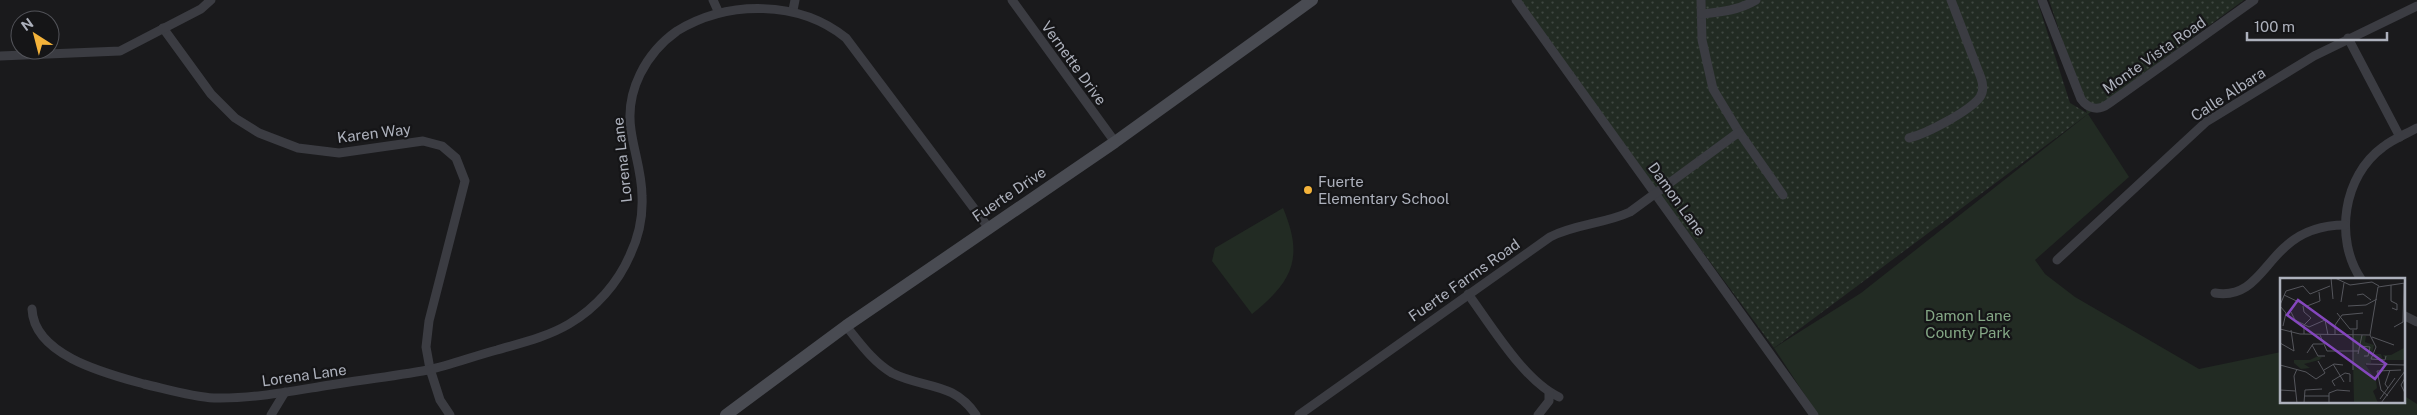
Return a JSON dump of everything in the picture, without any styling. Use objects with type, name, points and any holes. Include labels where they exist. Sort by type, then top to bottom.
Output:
[{"type":"street","points":[[0,56],[120,51],[201,9],[212,0]]},
{"type":"street","points":[[713,0],[718,11]]},
{"type":"street","points":[[793,10],[795,0]]},
{"type":"street","name":"Vernette Drive","points":[[1012,0],[1115,142]]},
{"type":"street","name":"Fuerte Drive","points":[[726,415],[846,326],[988,227],[1115,142],[1312,0]]},
{"type":"street","name":"Damon Lane","points":[[1516,0],[1814,415]]},
{"type":"street","points":[[1702,0],[1702,40],[1713,89],[1739,132],[1783,195]]},
{"type":"street","points":[[1702,14],[1727,12],[1756,0]]},
{"type":"street","points":[[1909,138],[1926,134],[1976,101],[1982,90],[1981,78],[1951,0]]},
{"type":"street","name":"Monte Vista Road","points":[[2042,0],[2081,100],[2088,106],[2096,108],[2104,107],[2254,0]]},
{"type":"street","name":"Lorena Lane","points":[[32,310],[34,325],[45,338],[71,359],[105,374],[211,398],[256,396],[430,369],[554,332],[582,315],[608,290],[630,255],[640,222],[641,186],[630,120],[632,99],[638,79],[648,60],[666,39],[690,23],[718,11],[755,5],[793,10],[830,26],[854,46],[988,227]]},
{"type":"street","name":"Calle Albara","points":[[2056,260],[2206,122],[2348,38],[2417,6]]},
{"type":"street","name":"Karen Way","points":[[163,28],[211,94],[235,118],[259,134],[298,148],[338,153],[423,140],[442,146],[456,158],[465,181],[429,322],[426,347],[430,369],[440,400],[450,415]]},
{"type":"street","points":[[2348,38],[2400,137]]},
{"type":"street","points":[[2361,278],[2347,247],[2345,225],[2348,202],[2362,171],[2383,147],[2417,128]]},
{"type":"street","name":"Fuerte Farms Road","points":[[1299,415],[1550,237],[1572,227],[1620,216],[1656,193],[1739,132]]},
{"type":"street","points":[[2215,293],[2232,293],[2251,285],[2278,253],[2300,235],[2318,228],[2345,225]]},
{"type":"street","points":[[1468,294],[1515,358],[1549,392],[1559,396]]},
{"type":"street","points":[[2404,316],[2417,322]]},
{"type":"street","points":[[846,326],[882,367],[901,377],[950,391],[964,401],[976,415]]},
{"type":"street","points":[[271,415],[284,392]]},
{"type":"street","points":[[1538,415],[1549,401],[1549,392]]},
{"type":"green space","points":[[1516,0],[2037,0],[2070,103],[2087,113],[2049,0],[2244,0],[1774,348]]},
{"type":"green space","name":"Damon Lane County Park","points":[[2088,114],[2129,177],[2035,260],[2045,274],[2075,297],[2199,369],[2280,352],[2280,402],[2404,402],[2404,396],[2417,404],[2417,415],[1818,415],[1774,348],[1861,293]]},
{"type":"green space","points":[[1283,208],[1293,241],[1291,267],[1277,291],[1252,314],[1212,261],[1215,248]]},
{"type":"place","name":"Fuerte Elementary School","points":[[1308,190]]}]
